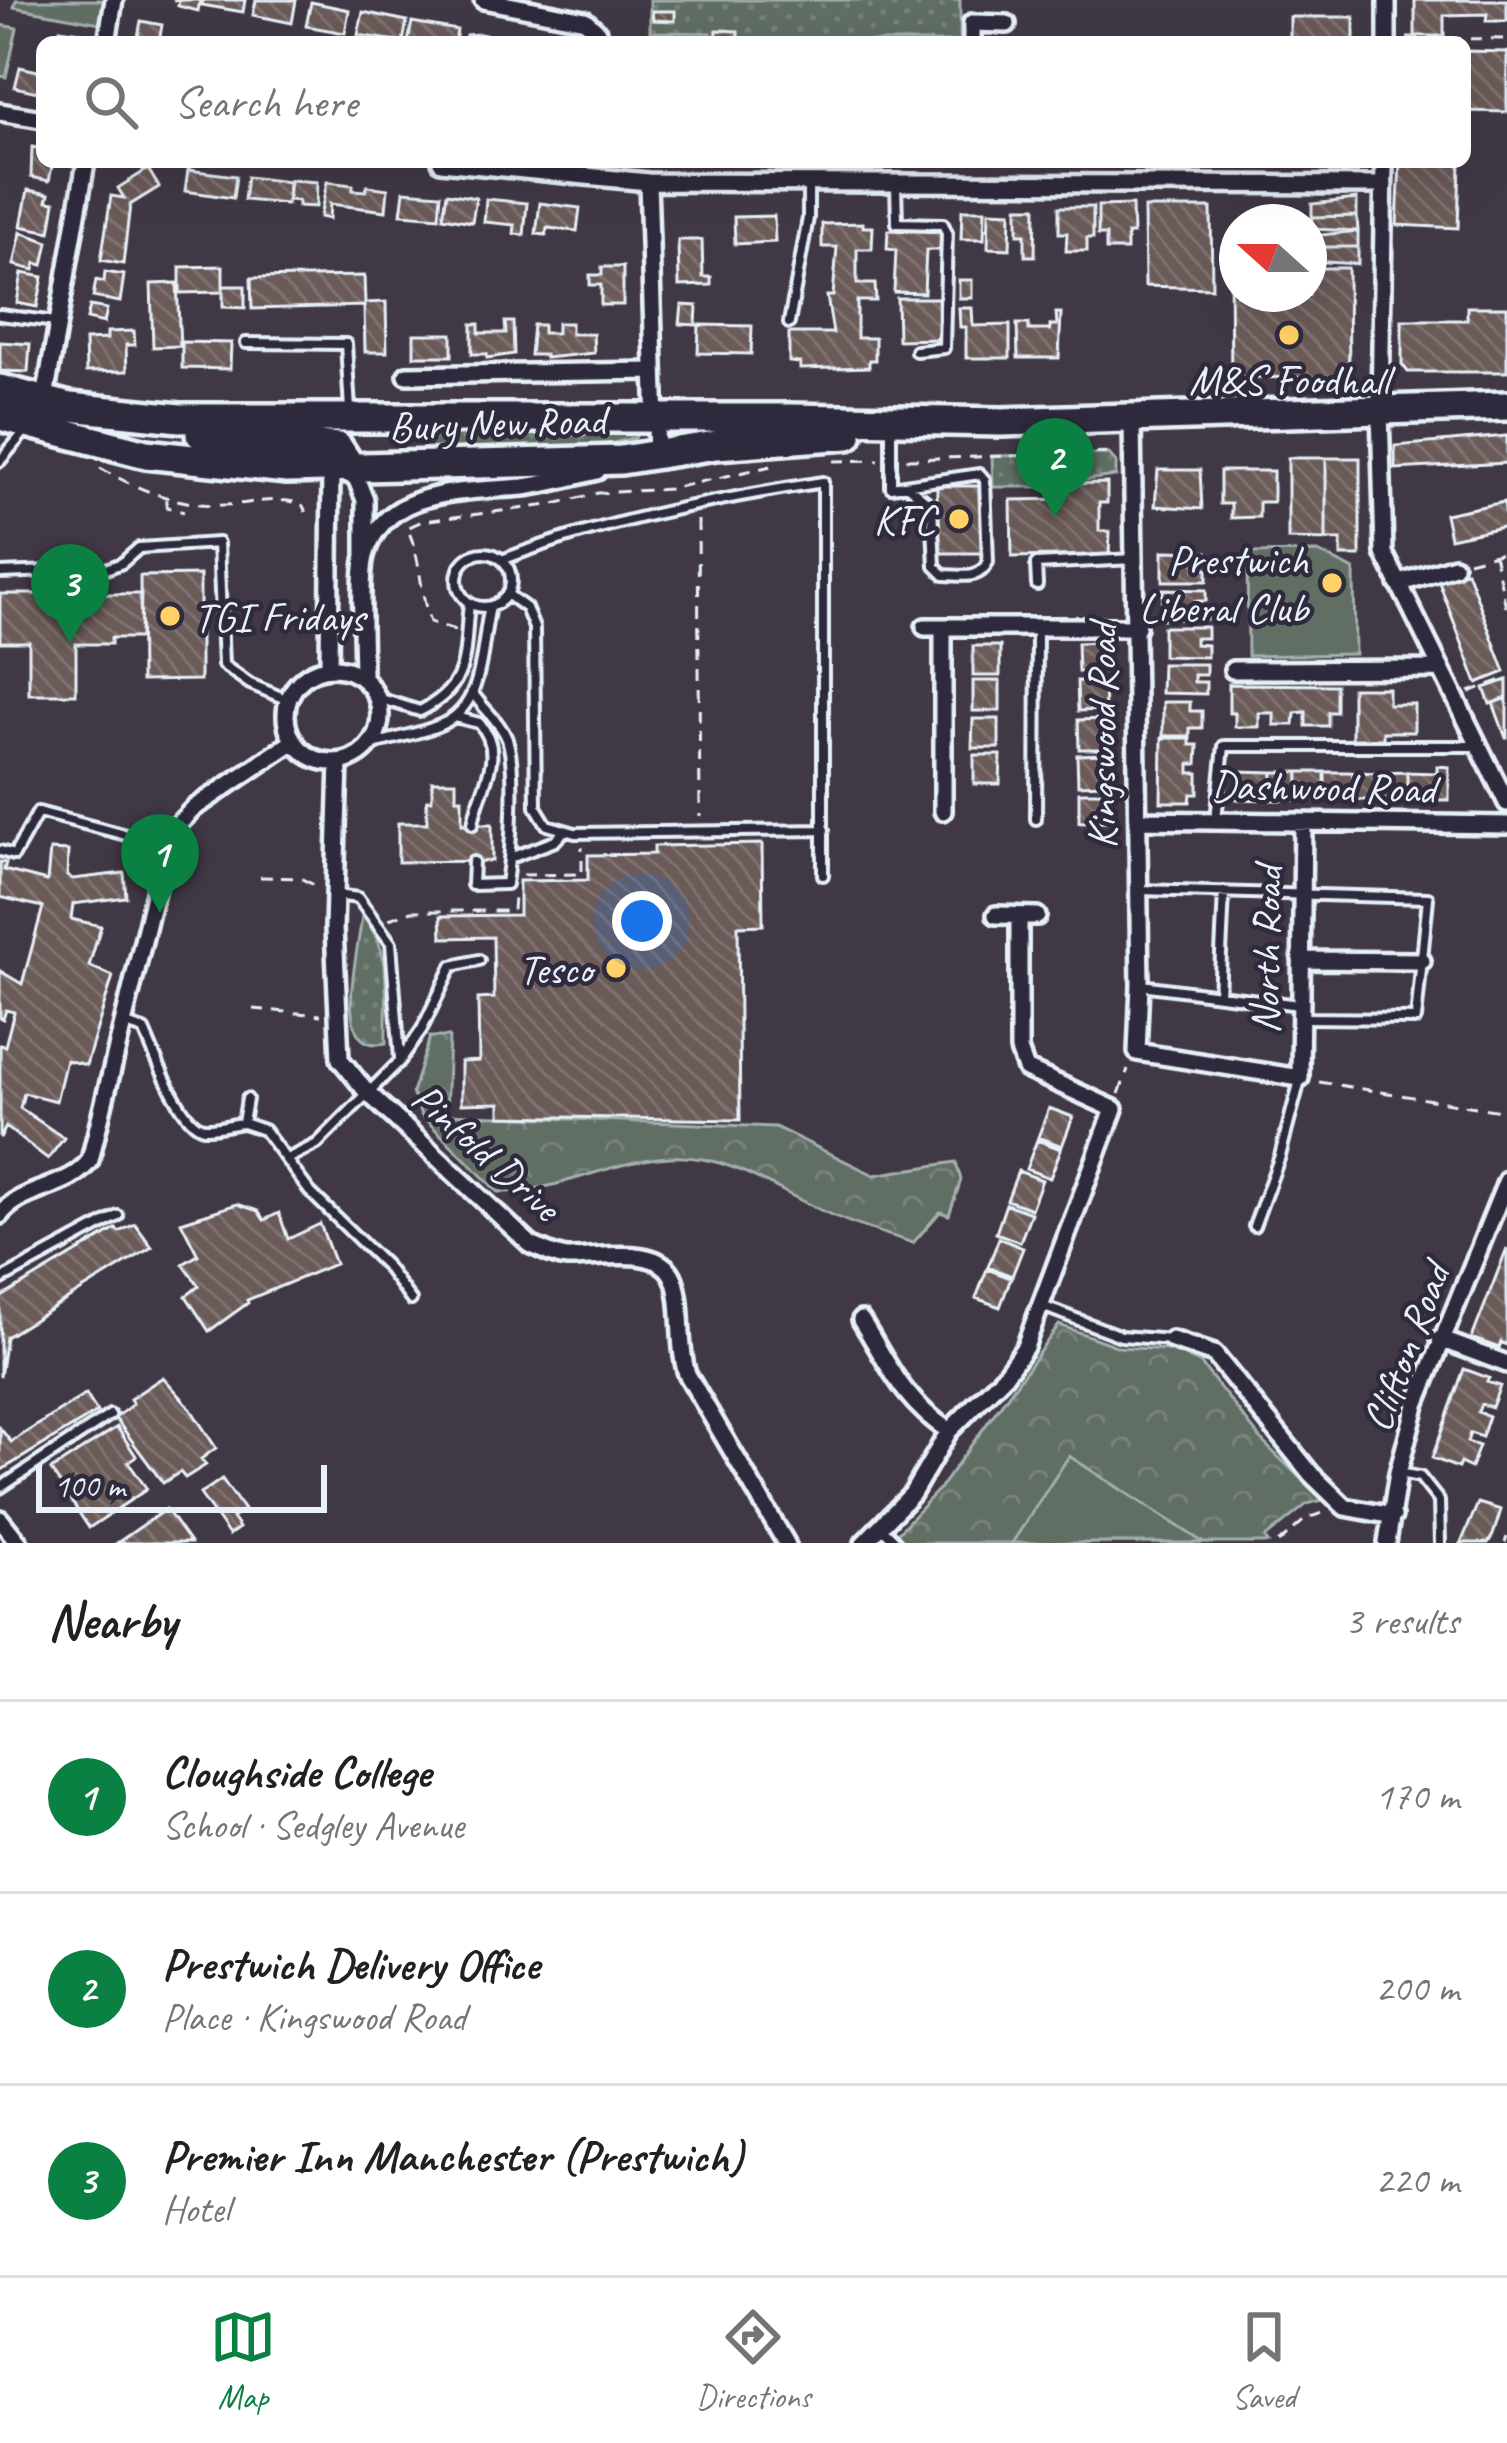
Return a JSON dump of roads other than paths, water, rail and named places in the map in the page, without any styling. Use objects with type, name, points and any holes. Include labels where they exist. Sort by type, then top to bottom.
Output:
[{"type":"highway","name":"Bury New Road","points":[[0,388],[117,448],[202,463],[655,418],[1132,421],[1507,406]]},
{"type":"highway","name":"Bury New Road","points":[[0,416],[80,408],[180,418],[346,449],[622,460],[716,445],[1002,422]]},
{"type":"street","points":[[108,36],[114,0]]},
{"type":"street","points":[[483,0],[585,20],[598,36]]},
{"type":"street","points":[[1387,0],[1387,36]]},
{"type":"street","points":[[972,36],[973,23],[1007,24]]},
{"type":"street","points":[[0,112],[36,118]]},
{"type":"street","points":[[38,411],[85,168]]},
{"type":"street","points":[[552,168],[648,182],[1384,185]]},
{"type":"street","points":[[968,182],[969,168]]},
{"type":"street","points":[[1384,168],[1380,410],[1384,553],[1507,803]]},
{"type":"street","points":[[648,182],[657,455]]},
{"type":"street","points":[[407,375],[653,371]]},
{"type":"street","name":"Kingswood Road","points":[[1132,421],[1137,1052],[1300,1078]]},
{"type":"street","points":[[346,449],[365,500],[363,677],[377,698],[378,730],[370,745],[338,762],[313,758],[294,741],[288,728],[288,700],[304,678],[328,668],[363,677]]},
{"type":"street","points":[[328,668],[346,449]]},
{"type":"street","points":[[364,557],[380,529],[405,504],[434,496],[530,486],[622,460]]},
{"type":"street","points":[[1398,584],[1454,566]]},
{"type":"street","points":[[943,811],[935,782],[934,627],[1137,627]]},
{"type":"street","points":[[1233,670],[1439,669]]},
{"type":"street","points":[[0,1214],[24,1196],[80,1171],[90,1160],[164,845],[180,819],[294,741]]},
{"type":"street","name":"Pinfold Drive","points":[[338,762],[335,1016],[340,1059],[366,1091],[531,1245],[561,1258],[646,1258],[671,1273],[676,1284],[679,1349],[687,1374],[786,1543]]},
{"type":"street","name":"Dashwood Road","points":[[1138,820],[1507,825]]},
{"type":"street","name":"North Road","points":[[1300,1078],[1303,823]]},
{"type":"street","points":[[864,1543],[882,1528],[929,1469],[949,1431],[1004,1376],[1025,1347],[1114,1109],[1026,1069],[1019,1050],[1028,916],[996,915]]},
{"type":"street","points":[[1301,960],[1422,961]]},
{"type":"street","name":"Clifton Road","points":[[1388,1543],[1398,1473],[1416,1405],[1507,1180]]},
{"type":"street","points":[[861,1320],[868,1347],[907,1397],[949,1431]]},
{"type":"street","points":[[1172,1340],[1214,1354],[1311,1474],[1345,1507],[1393,1516]]},
{"type":"street","points":[[1440,1340],[1507,1364]]},
{"type":"street","points":[[0,1520],[19,1543]]},
{"type":"lane","points":[[896,183],[897,223],[943,224],[947,233],[944,348],[916,351]]},
{"type":"lane","points":[[789,323],[808,218],[808,185]]},
{"type":"lane","points":[[0,315],[58,322]]},
{"type":"lane","points":[[246,343],[346,344],[346,449]]},
{"type":"lane","points":[[0,461],[38,411]]},
{"type":"lane","points":[[891,431],[891,487],[980,474],[986,480],[988,562],[983,572],[978,576],[944,575],[935,566],[932,506],[906,485]]},
{"type":"lane","points":[[502,560],[542,544],[698,506],[823,482],[824,875]]},
{"type":"lane","points":[[0,573],[106,569],[139,548],[218,543],[223,664],[250,684],[288,700]]},
{"type":"lane","points":[[370,745],[446,723],[472,692],[490,607],[507,595],[510,574],[502,560],[477,554],[461,566],[458,587],[470,604],[464,664],[456,686],[420,711],[377,698]]},
{"type":"lane","points":[[1037,585],[1036,564],[1136,559]]},
{"type":"lane","points":[[507,595],[526,608],[534,628],[536,808],[547,825],[564,831],[824,830]]},
{"type":"lane","points":[[470,604],[490,607]]},
{"type":"lane","points":[[1036,819],[1037,627]]},
{"type":"lane","points":[[472,692],[508,744],[510,858],[506,884],[472,884],[473,862]]},
{"type":"lane","points":[[454,716],[479,723],[491,744],[491,771],[473,824]]},
{"type":"lane","points":[[1216,819],[1224,746],[1477,746]]},
{"type":"lane","points":[[0,851],[14,855],[38,812],[164,845]]},
{"type":"lane","points":[[510,858],[555,841],[564,831]]},
{"type":"lane","points":[[1137,890],[1428,898],[1416,1019],[1300,1012],[1140,985]]},
{"type":"lane","points":[[1219,995],[1224,892]]},
{"type":"lane","points":[[335,895],[358,898],[391,943],[400,1060]]},
{"type":"lane","points":[[287,1160],[317,1144],[400,1060],[422,1029],[452,966],[479,960]]},
{"type":"lane","points":[[122,1023],[144,1030],[194,1124],[206,1128],[243,1123],[264,1130],[310,1192],[386,1266],[411,1300]]},
{"type":"lane","points":[[1254,1226],[1280,1156],[1300,1078]]},
{"type":"lane","points":[[243,1123],[247,1099]]},
{"type":"lane","points":[[0,1280],[118,1216]]},
{"type":"lane","points":[[1042,1306],[1121,1336],[1172,1340]]},
{"type":"lane","points":[[0,1487],[110,1415]]},
{"type":"lane","points":[[1398,1473],[1420,1477],[1439,1501],[1440,1543]]},
{"type":"lane","points":[[882,1528],[897,1543]]},
{"type":"place","name":"M&S Foodhall","points":[[1289,335]]},
{"type":"place","name":"Prestwich Delivery Office","points":[[1055,517]]},
{"type":"place","name":"KFC","points":[[959,519]]},
{"type":"place","name":"Prestwich Liberal Club","points":[[1332,583]]},
{"type":"place","name":"TGI Fridays","points":[[170,616]]},
{"type":"place","name":"Premier Inn Manchester (Prestwich)","points":[[70,643]]},
{"type":"place","name":"Cloughside College","points":[[160,913]]},
{"type":"place","name":"Tesco","points":[[616,968]]}]
